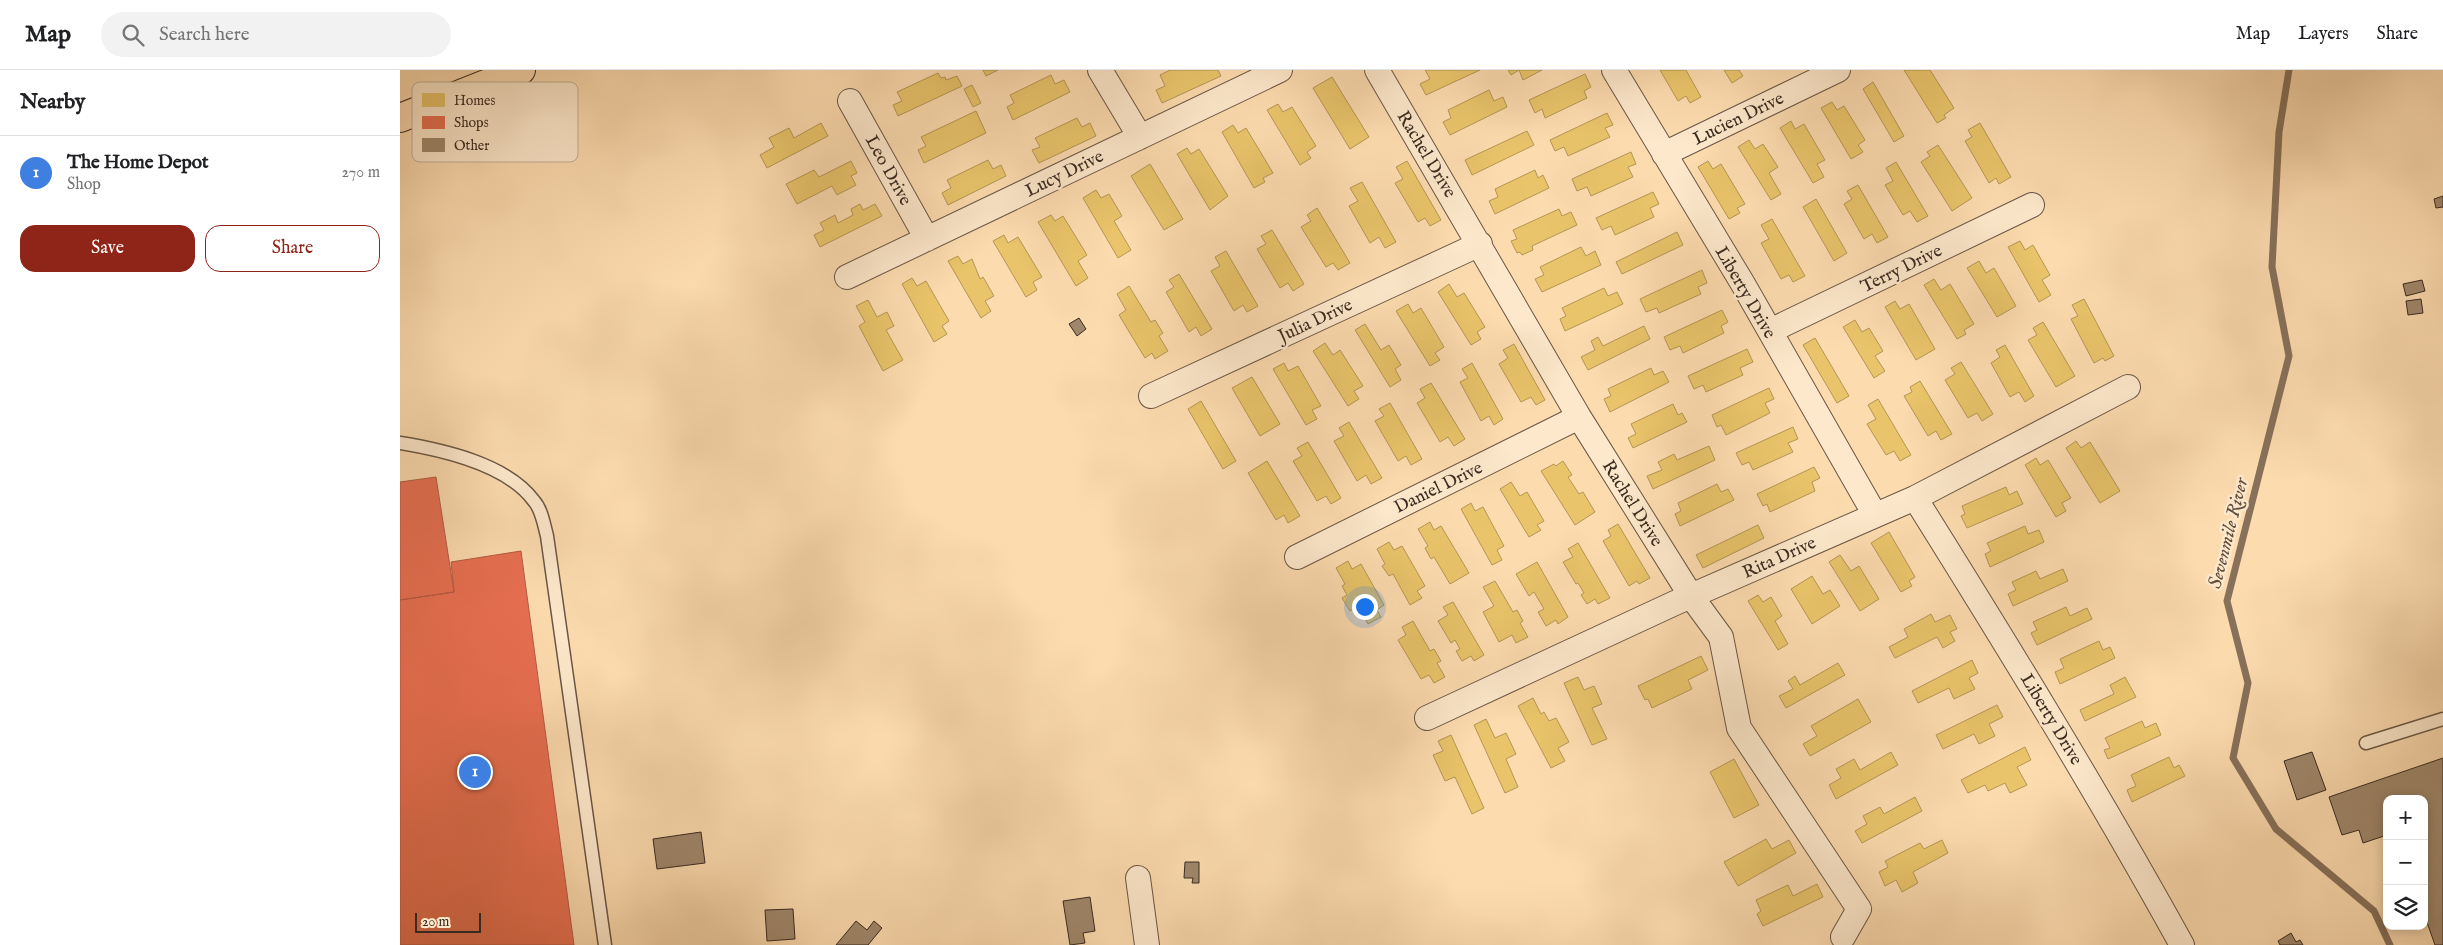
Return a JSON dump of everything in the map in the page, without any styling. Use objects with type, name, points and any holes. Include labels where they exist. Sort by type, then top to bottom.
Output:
[{"type":"highway","points":[[491,82],[521,70]]},
{"type":"highway","points":[[400,118],[412,113]]},
{"type":"highway","points":[[400,136],[412,129]]},
{"type":"street","points":[[1100,70],[1140,137]]},
{"type":"street","name":"Lucy Drive","points":[[847,277],[1280,70]]},
{"type":"street","name":"Rachel Drive","points":[[1377,70],[1480,244],[1579,418],[1691,596],[1722,637],[1739,728],[1859,909],[1843,937]]},
{"type":"street","name":"Liberty Drive","points":[[1614,70],[1770,331],[1875,515]]},
{"type":"street","name":"Lucien Drive","points":[[1664,154],[1838,70]]},
{"type":"street","name":"Leo Drive","points":[[850,101],[927,239]]},
{"type":"street","name":"Terry Drive","points":[[1770,331],[2032,205]]},
{"type":"street","name":"Julia Drive","points":[[1151,396],[1480,244]]},
{"type":"street","name":"Rita Drive","points":[[1426,718],[1691,596],[1915,498],[2128,387]]},
{"type":"street","name":"Daniel Drive","points":[[1297,557],[1579,418]]},
{"type":"street","name":"Liberty Drive","points":[[1915,498],[2038,694],[2125,842],[2182,945]]},
{"type":"street","points":[[1138,878],[1147,945]]},
{"type":"lane","points":[[400,443],[450,453],[477,463],[518,484],[536,502],[547,536],[605,945]]},
{"type":"lane","points":[[2366,743],[2443,719]]},
{"type":"building: Homes","points":[[983,70],[998,70],[986,76]]},
{"type":"building: Homes","points":[[1170,70],[1218,70],[1221,76],[1162,103],[1156,90],[1165,86],[1160,75]]},
{"type":"building: Homes","points":[[1425,70],[1480,70],[1426,95],[1420,84],[1430,79]]},
{"type":"building: Homes","points":[[1508,70],[1519,70],[1511,75]]},
{"type":"building: Homes","points":[[1519,70],[1542,70],[1523,80]]},
{"type":"building: Homes","points":[[1660,70],[1686,70],[1701,97],[1690,103],[1686,96],[1678,101]]},
{"type":"building: Homes","points":[[1724,70],[1739,70],[1743,76],[1732,83]]},
{"type":"building: Homes","points":[[1904,70],[1930,70],[1954,108],[1944,115],[1946,118],[1937,123]]},
{"type":"building: Homes","points":[[938,73],[941,78],[945,77],[946,80],[957,76],[962,86],[898,116],[893,105],[902,101],[897,92]]},
{"type":"building: Homes","points":[[1585,74],[1591,87],[1584,91],[1587,98],[1545,118],[1542,109],[1535,113],[1529,100]]},
{"type":"building: Homes","points":[[1051,75],[1055,84],[1064,80],[1070,92],[1013,120],[1007,107],[1014,103],[1010,95]]},
{"type":"building: Homes","points":[[1332,77],[1369,137],[1350,149],[1313,88]]},
{"type":"building: Homes","points":[[1873,82],[1904,136],[1894,142],[1863,89]]},
{"type":"building: Homes","points":[[972,85],[981,103],[973,107],[964,89]]},
{"type":"building: Homes","points":[[1489,90],[1494,101],[1503,97],[1507,107],[1450,135],[1443,122],[1451,118],[1448,110]]},
{"type":"building: Homes","points":[[1832,102],[1837,110],[1844,106],[1865,140],[1858,145],[1863,152],[1851,159],[1821,108]]},
{"type":"building: Homes","points":[[1278,104],[1283,112],[1292,107],[1316,146],[1307,152],[1311,158],[1300,165],[1267,110]]},
{"type":"building: Homes","points":[[976,111],[986,133],[924,163],[918,150],[926,146],[921,137]]},
{"type":"building: Homes","points":[[1607,113],[1613,125],[1605,128],[1610,137],[1568,156],[1564,147],[1555,151],[1550,140]]},
{"type":"building: Homes","points":[[1077,118],[1082,127],[1090,123],[1096,136],[1039,163],[1032,150],[1040,147],[1035,138]]},
{"type":"building: Homes","points":[[1791,121],[1795,129],[1804,124],[1825,160],[1817,164],[1824,177],[1813,183],[1780,128]]},
{"type":"building: Homes","points":[[821,123],[828,136],[767,168],[760,155],[774,147],[769,138],[789,128],[794,138]]},
{"type":"building: Homes","points":[[1980,123],[2011,177],[1999,184],[1996,178],[1989,183],[1965,141],[1972,137],[1968,130]]},
{"type":"building: Homes","points":[[1233,125],[1238,133],[1246,128],[1273,173],[1263,178],[1265,182],[1254,188],[1222,132]]},
{"type":"building: Homes","points":[[1527,131],[1534,145],[1472,175],[1465,160]]},
{"type":"building: Homes","points":[[1749,140],[1755,149],[1763,144],[1778,167],[1769,173],[1781,194],[1771,200],[1738,147]]},
{"type":"building: Homes","points":[[1938,145],[1972,198],[1952,211],[1921,162],[1930,156],[1927,152]]},
{"type":"building: Homes","points":[[1187,148],[1191,154],[1199,149],[1228,196],[1210,210],[1177,154]]},
{"type":"building: Homes","points":[[1631,152],[1636,164],[1628,167],[1633,177],[1591,196],[1587,187],[1577,191],[1572,179]]},
{"type":"building: Homes","points":[[988,160],[993,169],[1001,165],[1006,176],[948,205],[942,193],[951,188],[947,180]]},
{"type":"building: Homes","points":[[851,161],[857,173],[851,176],[856,185],[837,195],[832,186],[797,204],[786,184],[814,170],[819,177]]},
{"type":"building: Homes","points":[[1407,161],[1441,220],[1430,226],[1425,218],[1418,222],[1395,183],[1403,179],[1396,167]]},
{"type":"building: Homes","points":[[1708,161],[1713,169],[1721,164],[1745,204],[1737,208],[1740,213],[1729,219],[1698,167]]},
{"type":"building: Homes","points":[[1896,162],[1928,216],[1917,222],[1910,211],[1903,215],[1885,185],[1893,181],[1886,168]]},
{"type":"building: Homes","points":[[1150,164],[1183,219],[1164,230],[1131,176]]},
{"type":"building: Homes","points":[[1535,170],[1538,178],[1543,175],[1549,188],[1495,214],[1489,201],[1498,197],[1495,189]]},
{"type":"building: Homes","points":[[1362,182],[1396,242],[1385,248],[1379,237],[1370,243],[1349,206],[1358,201],[1350,188]]},
{"type":"building: Homes","points":[[1858,185],[1888,237],[1877,243],[1872,234],[1864,239],[1844,204],[1852,199],[1847,191]]},
{"type":"building: Homes","points":[[1096,190],[1101,198],[1109,194],[1122,216],[1114,221],[1131,250],[1118,258],[1083,198]]},
{"type":"building: Homes","points":[[1653,192],[1659,204],[1650,208],[1654,217],[1615,235],[1611,226],[1602,230],[1596,218]]},
{"type":"building: Homes","points":[[1816,199],[1847,253],[1834,261],[1803,207]]},
{"type":"building: Homes","points":[[860,204],[863,210],[875,204],[882,216],[820,247],[814,235],[824,230],[820,223],[835,215],[838,223],[853,215],[851,209]]},
{"type":"building: Homes","points":[[1317,208],[1350,263],[1338,270],[1333,263],[1326,267],[1301,227],[1311,221],[1307,215]]},
{"type":"building: Homes","points":[[1559,209],[1562,216],[1571,212],[1577,225],[1532,246],[1533,250],[1522,255],[1520,252],[1517,253],[1511,241],[1517,239],[1513,230]]},
{"type":"building: Homes","points":[[1051,215],[1055,221],[1063,216],[1087,255],[1078,261],[1088,278],[1076,286],[1038,222]]},
{"type":"building: Homes","points":[[1772,219],[1805,276],[1793,282],[1789,275],[1781,279],[1761,243],[1769,239],[1761,225]]},
{"type":"building: Homes","points":[[1272,230],[1304,284],[1293,291],[1288,283],[1280,288],[1257,249],[1266,244],[1261,236]]},
{"type":"building: Homes","points":[[1677,232],[1683,245],[1622,274],[1616,262]]},
{"type":"building: Homes","points":[[1004,235],[1008,243],[1018,237],[1042,277],[1033,282],[1037,290],[1026,297],[993,241]]},
{"type":"building: Homes","points":[[2020,241],[2025,250],[2033,245],[2050,275],[2042,280],[2051,295],[2039,302],[2008,247]]},
{"type":"building: Homes","points":[[1581,247],[1586,256],[1595,251],[1601,265],[1542,292],[1535,279],[1544,275],[1540,267]]},
{"type":"building: Homes","points":[[1226,251],[1258,306],[1247,312],[1243,305],[1234,311],[1211,271],[1220,266],[1215,257]]},
{"type":"building: Homes","points":[[958,256],[963,264],[972,259],[980,279],[983,277],[994,296],[985,301],[991,311],[981,318],[948,261]]},
{"type":"building: Homes","points":[[1979,261],[1986,273],[1994,268],[2016,306],[1997,317],[1967,268]]},
{"type":"building: Homes","points":[[1702,270],[1707,283],[1698,287],[1701,294],[1659,313],[1657,308],[1646,312],[1640,299]]},
{"type":"building: Homes","points":[[1179,274],[1212,329],[1201,336],[1196,327],[1189,332],[1166,292],[1174,287],[1169,280]]},
{"type":"building: Homes","points":[[912,278],[917,286],[926,281],[949,321],[942,326],[947,334],[934,342],[902,284]]},
{"type":"building: Homes","points":[[1934,279],[1941,290],[1950,284],[1974,324],[1964,330],[1966,334],[1957,339],[1924,285]]},
{"type":"building: Homes","points":[[1449,284],[1457,297],[1464,293],[1485,327],[1477,332],[1481,339],[1471,345],[1438,292]]},
{"type":"building: Homes","points":[[1129,286],[1151,322],[1155,320],[1163,333],[1159,336],[1168,351],[1155,359],[1152,353],[1145,358],[1119,315],[1126,310],[1117,294]]},
{"type":"building: Homes","points":[[1604,288],[1608,296],[1617,292],[1623,304],[1565,331],[1560,319],[1566,316],[1562,308]]},
{"type":"building: Homes","points":[[2084,299],[2114,356],[2105,361],[2103,358],[2094,363],[2071,319],[2078,316],[2072,305]]},
{"type":"building: Homes","points":[[868,300],[877,317],[887,312],[894,326],[886,330],[903,360],[883,371],[859,326],[865,322],[856,306]]},
{"type":"building: Homes","points":[[1895,301],[1900,309],[1909,304],[1935,349],[1916,360],[1885,307]]},
{"type":"building: Homes","points":[[1408,304],[1413,313],[1421,308],[1444,347],[1435,353],[1440,360],[1430,366],[1396,311]]},
{"type":"building: Homes","points":[[1722,310],[1728,322],[1721,326],[1724,333],[1683,353],[1680,346],[1670,350],[1664,337]]},
{"type":"building: Homes","points":[[1855,320],[1862,332],[1869,328],[1883,351],[1875,356],[1885,371],[1874,378],[1843,327]]},
{"type":"building: Homes","points":[[2043,322],[2075,376],[2056,387],[2028,340],[2037,335],[2033,328]]},
{"type":"building: Homes","points":[[1365,324],[1381,350],[1389,345],[1401,365],[1395,369],[1401,380],[1390,387],[1355,330]]},
{"type":"building: Homes","points":[[1644,326],[1650,339],[1588,370],[1581,357],[1595,350],[1591,341],[1598,337],[1603,346]]},
{"type":"building: Homes","points":[[1815,338],[1849,396],[1837,403],[1803,345]]},
{"type":"building: Homes","points":[[1325,343],[1333,355],[1340,350],[1363,386],[1354,391],[1359,399],[1348,406],[1313,351]]},
{"type":"building: Homes","points":[[1514,344],[1545,400],[1536,405],[1531,397],[1521,402],[1499,364],[1508,358],[1503,350]]},
{"type":"building: Homes","points":[[2005,345],[2034,396],[2025,402],[2019,392],[2010,397],[1991,363],[2000,357],[1996,350]]},
{"type":"building: Homes","points":[[1747,349],[1753,362],[1740,368],[1743,375],[1706,392],[1703,385],[1694,389],[1688,376]]},
{"type":"building: Homes","points":[[1961,362],[1993,414],[1982,421],[1977,413],[1968,418],[1945,380],[1955,374],[1951,368]]},
{"type":"building: Homes","points":[[1284,363],[1288,371],[1298,366],[1321,406],[1312,410],[1317,419],[1306,425],[1273,369]]},
{"type":"building: Homes","points":[[1472,363],[1503,419],[1494,425],[1489,416],[1481,421],[1460,382],[1468,378],[1462,369]]},
{"type":"building: Homes","points":[[1651,368],[1654,375],[1663,371],[1669,382],[1610,412],[1604,399],[1611,396],[1608,389]]},
{"type":"building: Homes","points":[[1252,377],[1280,424],[1260,436],[1232,388]]},
{"type":"building: Homes","points":[[1920,381],[1952,434],[1941,440],[1936,431],[1928,436],[1904,396],[1912,392],[1910,387]]},
{"type":"building: Homes","points":[[1431,383],[1465,439],[1454,446],[1448,437],[1440,442],[1417,403],[1425,398],[1420,389]]},
{"type":"building: Homes","points":[[1769,388],[1774,399],[1765,403],[1770,413],[1726,435],[1721,425],[1717,427],[1712,415]]},
{"type":"building: Homes","points":[[1878,399],[1911,455],[1900,461],[1894,451],[1886,455],[1867,424],[1876,419],[1868,405]]},
{"type":"building: Homes","points":[[1201,401],[1236,461],[1223,469],[1188,409]]},
{"type":"building: Homes","points":[[1390,403],[1422,459],[1411,465],[1406,456],[1398,461],[1375,421],[1384,416],[1379,409]]},
{"type":"building: Homes","points":[[1673,404],[1678,415],[1682,413],[1687,422],[1633,448],[1628,438],[1636,434],[1631,424]]},
{"type":"building: Homes","points":[[1349,422],[1382,478],[1371,484],[1366,475],[1357,481],[1334,441],[1344,436],[1339,428]]},
{"type":"building: Homes","points":[[1793,427],[1798,439],[1788,443],[1793,452],[1753,470],[1749,462],[1742,465],[1736,453]]},
{"type":"building: Homes","points":[[2076,441],[2081,448],[2090,442],[2120,491],[2100,503],[2066,448]]},
{"type":"building: Homes","points":[[1308,442],[1341,498],[1331,504],[1326,496],[1317,501],[1293,461],[1302,456],[1297,448]]},
{"type":"building: Homes","points":[[1709,446],[1715,460],[1653,489],[1647,476],[1662,470],[1658,462],[1674,454],[1677,460]]},
{"type":"building: Homes","points":[[2036,458],[2040,465],[2048,460],[2071,498],[2062,503],[2066,511],[2056,517],[2025,465]]},
{"type":"building: Homes","points":[[1267,461],[1300,516],[1288,523],[1284,515],[1276,520],[1248,473]]},
{"type":"building: Homes","points":[[1563,461],[1572,475],[1568,477],[1579,494],[1583,492],[1595,512],[1575,525],[1541,471],[1554,464],[1556,466]]},
{"type":"building: Homes","points":[[1814,467],[1820,478],[1812,482],[1815,491],[1770,512],[1767,504],[1763,506],[1757,494]]},
{"type":"building: Homes","points":[[1511,482],[1520,496],[1527,492],[1544,521],[1537,525],[1541,530],[1529,537],[1500,489]]},
{"type":"building: Homes","points":[[1717,484],[1721,492],[1728,489],[1734,500],[1680,526],[1675,514],[1681,511],[1678,503]]},
{"type":"building: Homes","points":[[2006,487],[2009,495],[2017,491],[2023,504],[1967,528],[1961,516],[1965,514],[1962,506]]},
{"type":"building: Homes","points":[[1471,503],[1475,511],[1483,507],[1504,546],[1497,550],[1502,560],[1492,565],[1461,509]]},
{"type":"building: Homes","points":[[1430,522],[1434,530],[1441,526],[1469,573],[1450,584],[1434,557],[1431,559],[1425,548],[1428,546],[1418,529]]},
{"type":"building: Homes","points":[[1618,524],[1650,578],[1639,584],[1637,581],[1629,586],[1603,541],[1611,536],[1608,530]]},
{"type":"building: Homes","points":[[1758,525],[1764,538],[1703,568],[1696,555]]},
{"type":"building: Homes","points":[[2025,526],[2028,534],[2039,530],[2044,542],[1990,567],[1985,554],[1991,551],[1987,543]]},
{"type":"building: Homes","points":[[1889,532],[1915,577],[1909,581],[1912,586],[1901,592],[1871,543]]},
{"type":"building: Homes","points":[[1389,542],[1394,550],[1402,546],[1425,586],[1417,591],[1422,598],[1410,605],[1393,574],[1389,576],[1382,566],[1385,564],[1377,549]]},
{"type":"building: Homes","points":[[1578,543],[1610,598],[1598,604],[1595,599],[1587,604],[1581,595],[1584,593],[1578,583],[1576,584],[1563,562],[1573,557],[1568,549]]},
{"type":"building: Homes","points":[[1840,555],[1851,571],[1859,566],[1879,599],[1860,611],[1829,562]]},
{"type":"building: Homes","points":[[1348,561],[1352,569],[1361,564],[1384,605],[1377,610],[1381,617],[1368,624],[1358,606],[1350,611],[1342,598],[1347,595],[1342,586],[1345,584],[1336,568]]},
{"type":"building: Homes","points":[[1537,562],[1568,617],[1558,624],[1556,620],[1546,626],[1538,612],[1544,609],[1534,592],[1529,596],[1516,574]]},
{"type":"building: Homes","points":[[2063,569],[2068,581],[2013,606],[2008,594],[2016,590],[2012,582],[2036,571],[2040,579]]},
{"type":"building: Homes","points":[[1812,576],[1823,594],[1830,590],[1840,606],[1812,624],[1791,589]]},
{"type":"building: Homes","points":[[1495,581],[1513,612],[1517,610],[1523,621],[1520,623],[1528,637],[1516,643],[1512,635],[1499,642],[1483,612],[1494,606],[1483,587]]},
{"type":"building: Homes","points":[[1758,595],[1763,602],[1771,597],[1782,616],[1775,621],[1788,644],[1778,650],[1748,601]]},
{"type":"building: Homes","points":[[1453,602],[1484,655],[1474,661],[1471,656],[1462,661],[1456,651],[1460,649],[1455,640],[1451,643],[1438,621],[1448,615],[1443,607]]},
{"type":"building: Homes","points":[[2066,607],[2070,616],[2087,608],[2092,619],[2037,645],[2031,633],[2037,630],[2033,622]]},
{"type":"building: Homes","points":[[1931,614],[1935,622],[1950,615],[1957,629],[1950,632],[1955,641],[1943,648],[1937,637],[1895,658],[1889,647],[1908,637],[1904,629]]},
{"type":"building: Homes","points":[[1413,621],[1430,651],[1434,649],[1441,661],[1437,663],[1445,677],[1434,683],[1429,675],[1421,679],[1398,640],[1406,635],[1402,627]]},
{"type":"building: Homes","points":[[2099,641],[2103,650],[2110,647],[2115,658],[2060,684],[2055,672],[2064,668],[2060,659]]},
{"type":"building: Homes","points":[[1701,656],[1708,670],[1688,680],[1692,689],[1652,708],[1648,699],[1645,700],[1638,686]]},
{"type":"building: Homes","points":[[1972,660],[1978,673],[1969,678],[1975,689],[1954,699],[1949,688],[1918,703],[1912,691]]},
{"type":"building: Homes","points":[[1838,663],[1845,675],[1786,708],[1779,696],[1793,689],[1788,681],[1795,676],[1800,685]]},
{"type":"building: Homes","points":[[1578,677],[1584,690],[1594,686],[1602,704],[1592,708],[1607,739],[1592,745],[1564,683]]},
{"type":"building: Homes","points":[[2125,677],[2136,697],[2085,721],[2080,710],[2114,694],[2110,685]]},
{"type":"building: Homes","points":[[1533,698],[1541,714],[1544,712],[1549,721],[1556,718],[1569,742],[1558,748],[1565,761],[1551,768],[1518,706]]},
{"type":"building: Homes","points":[[1858,699],[1871,722],[1810,756],[1803,744],[1817,736],[1811,726]]},
{"type":"building: Homes","points":[[1997,705],[2003,717],[1989,724],[1995,736],[1979,744],[1974,734],[1943,749],[1936,735]]},
{"type":"building: Homes","points":[[1486,719],[1495,738],[1506,733],[1516,754],[1506,759],[1518,787],[1505,793],[1474,725]]},
{"type":"building: Homes","points":[[2142,721],[2145,728],[2156,723],[2161,735],[2108,759],[2104,750],[2110,748],[2105,738]]},
{"type":"building: Homes","points":[[1451,735],[1484,808],[1472,814],[1455,777],[1445,781],[1433,755],[1443,751],[1438,741]]},
{"type":"building: Homes","points":[[2025,747],[2031,760],[2017,767],[2027,785],[2010,793],[2005,783],[1988,791],[1985,785],[1968,793],[1961,780]]},
{"type":"building: Homes","points":[[1891,752],[1898,765],[1836,799],[1829,785],[1841,778],[1836,769],[1854,759],[1860,770]]},
{"type":"building: Homes","points":[[2169,757],[2174,768],[2179,765],[2185,776],[2132,802],[2127,790],[2136,786],[2131,775]]},
{"type":"building: Homes","points":[[1734,759],[1759,805],[1734,818],[1710,772]]},
{"type":"building: Homes","points":[[1915,797],[1922,811],[1862,843],[1855,831],[1867,824],[1863,816],[1880,807],[1884,814]]},
{"type":"building: Homes","points":[[1766,839],[1772,849],[1789,840],[1796,853],[1738,886],[1724,862]]},
{"type":"building: Homes","points":[[1942,840],[1948,853],[1913,872],[1918,883],[1902,892],[1896,880],[1885,886],[1879,872],[1888,867],[1885,861],[1920,843],[1924,849]]},
{"type":"building: Homes","points":[[1817,884],[1823,897],[1763,926],[1757,914],[1761,911],[1756,900],[1788,885],[1793,896]]},
{"type":"building: Shops","points":[[436,477],[454,592],[400,600],[400,482]]},
{"type":"building: Shops","points":[[521,551],[574,945],[400,945],[400,600],[454,592],[451,562]]},
{"type":"building: Other","points":[[2443,196],[2443,207],[2436,208],[2434,199]]},
{"type":"building: Other","points":[[2422,280],[2425,291],[2406,296],[2403,284]]},
{"type":"building: Other","points":[[2421,299],[2423,313],[2408,315],[2406,301]]},
{"type":"building: Other","points":[[1079,318],[1086,329],[1077,336],[1069,324]]},
{"type":"building: Other","points":[[2312,752],[2326,790],[2297,800],[2284,761]]},
{"type":"building: Other","points":[[2443,758],[2443,945],[2435,945],[2428,925],[2428,795],[2383,795],[2383,836],[2363,843],[2359,830],[2342,835],[2329,797]]},
{"type":"building: Other","points":[[701,832],[705,863],[657,869],[653,839]]},
{"type":"building: Other","points":[[1185,862],[1199,862],[1199,883],[1192,883],[1193,878],[1184,878]]},
{"type":"building: Other","points":[[1090,897],[1095,931],[1083,933],[1085,943],[1070,945],[1063,901]]},
{"type":"building: Other","points":[[793,909],[795,939],[767,941],[765,910]]},
{"type":"building: Other","points":[[856,921],[867,930],[874,921],[882,928],[868,945],[836,945]]},
{"type":"building: Other","points":[[2291,933],[2296,942],[2300,940],[2303,945],[2280,945],[2278,941]]},
{"type":"waterway","name":"Sevenmile River","points":[[2289,70],[2279,132],[2272,267],[2289,356],[2227,601],[2248,683],[2233,758],[2276,829],[2374,911],[2390,945]]},
{"type":"place","name":"The Home Depot","points":[[475,772]]}]
